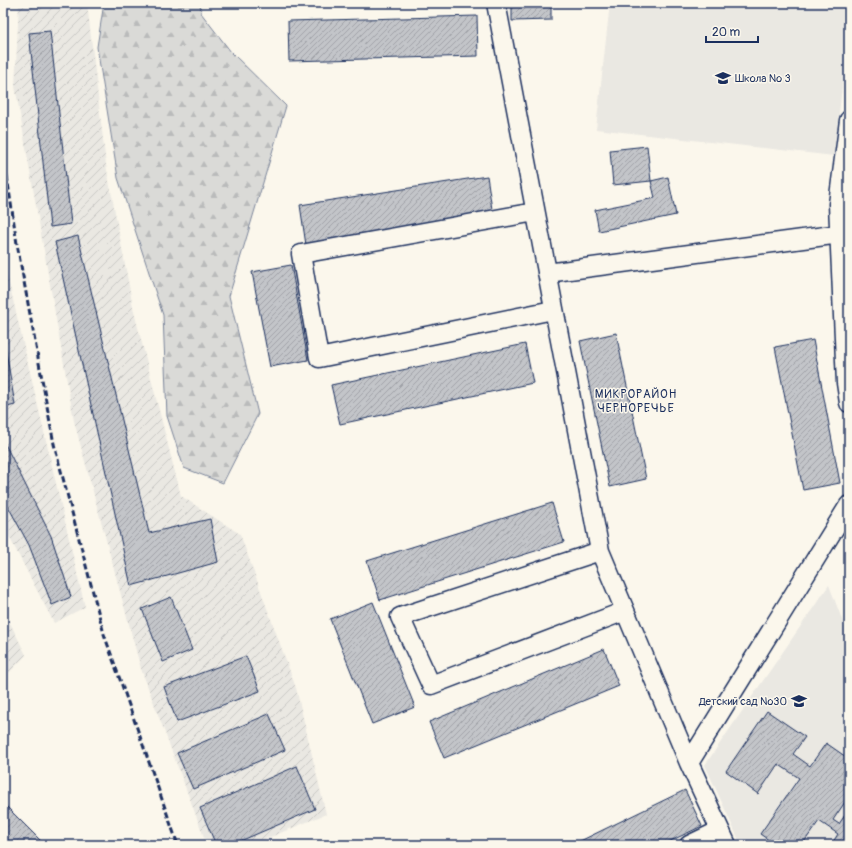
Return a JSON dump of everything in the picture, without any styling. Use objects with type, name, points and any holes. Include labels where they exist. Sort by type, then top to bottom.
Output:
[{"type":"street","points":[[496,3],[553,310],[600,551],[689,763],[724,838],[690,845]]},
{"type":"street","points":[[849,120],[838,204],[849,403]]},
{"type":"street","points":[[535,212],[301,254],[319,358],[553,310]]},
{"type":"street","points":[[547,273],[840,234]]},
{"type":"street","points":[[689,763],[849,505]]},
{"type":"street","points":[[600,551],[400,617],[431,685],[625,611]]},
{"type":"shaded area","points":[[19,3],[87,3],[106,165],[134,312],[181,496],[240,534],[296,688],[326,814],[251,845],[207,845],[141,669],[74,421],[15,86]]},
{"type":"shaded area","name":"Школа № 3","points":[[610,3],[849,3],[849,27],[834,156],[596,129]]},
{"type":"shaded area","points":[[3,247],[6,270],[85,607],[54,623],[3,525]]},
{"type":"shaded area","name":"Детский сад №30","points":[[829,585],[849,638],[849,845],[741,845],[705,765]]},
{"type":"shaded area","points":[[3,609],[26,655],[3,679]]},
{"type":"green space","points":[[104,3],[200,3],[201,13],[231,52],[286,106],[229,296],[258,414],[223,483],[184,468],[167,416],[163,315],[118,178],[97,47]]},
{"type":"building","points":[[222,3],[263,3],[263,6],[222,6]]},
{"type":"building","points":[[512,3],[551,3],[551,20],[512,21]]},
{"type":"building","points":[[477,16],[478,56],[289,61],[288,21]]},
{"type":"building","points":[[50,31],[71,224],[50,227],[29,33]]},
{"type":"building","points":[[647,146],[651,181],[613,185],[610,150]]},
{"type":"building","points":[[487,176],[493,216],[306,245],[300,205]]},
{"type":"building","points":[[668,177],[676,215],[599,231],[595,210],[655,198],[651,181]]},
{"type":"building","points":[[78,236],[149,533],[210,519],[218,562],[131,586],[55,242]]},
{"type":"building","points":[[291,265],[308,360],[270,367],[252,272]]},
{"type":"building","points":[[3,333],[15,405],[3,408]]},
{"type":"building","points":[[616,333],[646,479],[610,487],[580,341]]},
{"type":"building","points":[[813,340],[840,483],[803,490],[775,347]]},
{"type":"building","points":[[525,344],[533,383],[340,424],[331,385]]},
{"type":"building","points":[[3,440],[51,536],[71,597],[52,605],[29,545],[3,497]]},
{"type":"building","points":[[552,503],[564,542],[380,600],[367,561]]},
{"type":"building","points":[[171,597],[192,650],[163,662],[142,609]]},
{"type":"building","points":[[373,602],[415,707],[372,724],[330,619]]},
{"type":"building","points":[[604,649],[619,686],[444,758],[429,722]]},
{"type":"building","points":[[246,656],[260,691],[177,722],[164,687]]},
{"type":"building","points":[[767,711],[805,737],[793,754],[810,766],[826,743],[849,759],[849,796],[833,820],[839,824],[849,809],[849,845],[831,845],[838,834],[819,821],[802,845],[776,845],[760,834],[799,778],[778,764],[758,794],[726,771]]},
{"type":"building","points":[[269,714],[285,750],[193,789],[177,753]]},
{"type":"building","points":[[297,766],[315,809],[231,845],[216,845],[200,808]]},
{"type":"building","points":[[685,790],[702,826],[662,845],[572,845]]},
{"type":"building","points":[[3,803],[45,845],[3,845]]},
{"type":"railway","points":[[3,149],[17,244],[54,444],[104,634],[178,845]]},
{"type":"place","name":"Школа № 3","points":[[723,78]]},
{"type":"place","name":"Детский сад №30","points":[[799,701]]},
{"type":"district","name":"МИКРОРАЙОН ЧЕРНОРЕЧЬЕ","points":[[636,401]]}]
